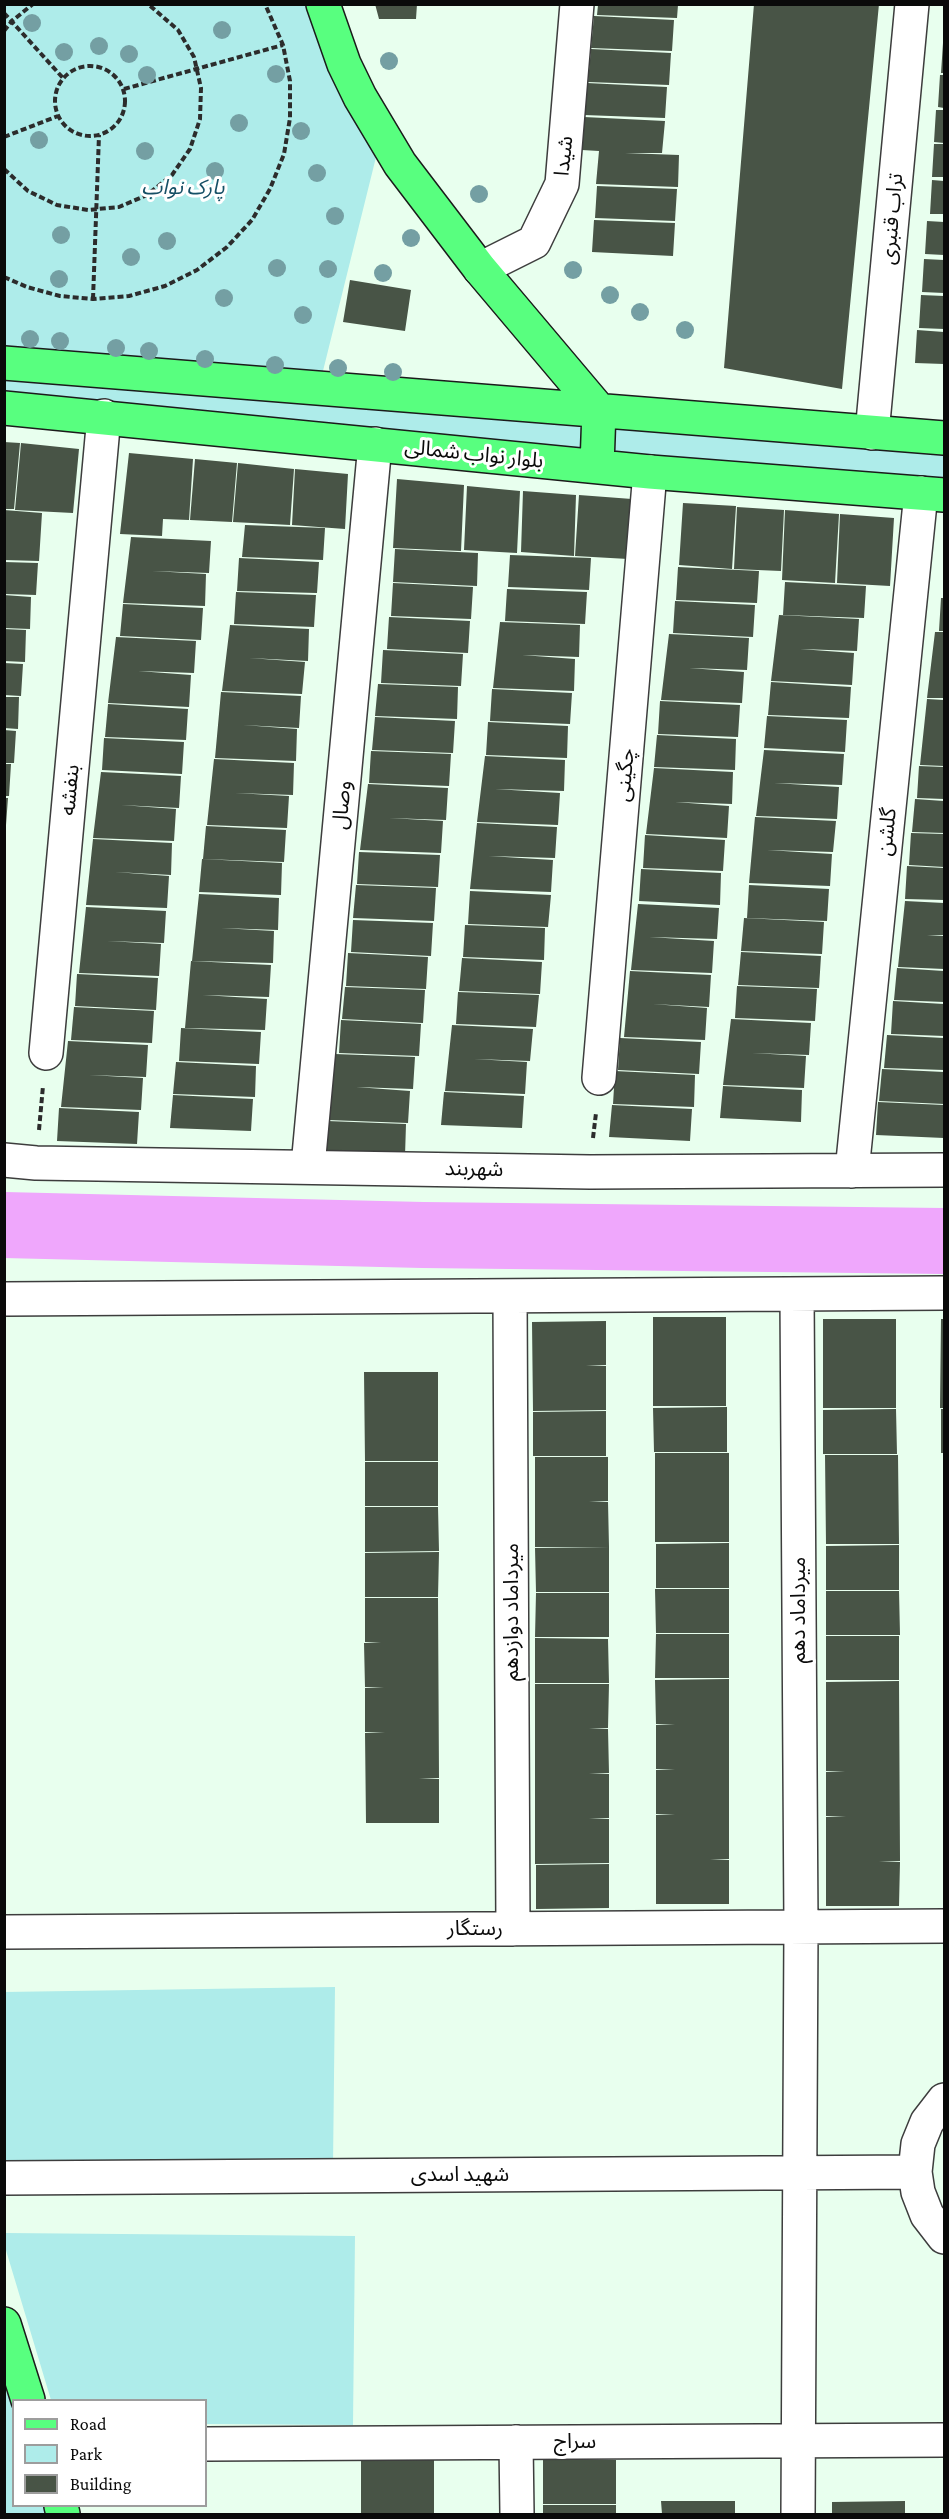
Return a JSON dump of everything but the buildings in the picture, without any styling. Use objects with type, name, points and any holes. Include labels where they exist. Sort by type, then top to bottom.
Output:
[{"type":"main road","points":[[323,4],[344,64],[360,97],[400,164],[480,268],[599,410],[597,466]]},
{"type":"main road","points":[[4,363],[945,438]]},
{"type":"main road","name":"بلوار نواب شمالی","points":[[4,408],[104,416],[650,472],[933,494]]},
{"type":"main road","points":[[4,2324],[28,2399]]},
{"type":"street","name":"شیدا","points":[[480,268],[534,242],[562,184],[577,4]]},
{"type":"street","name":"تراب قنبری","points":[[872,433],[912,4]]},
{"type":"street","name":"بنفشه","points":[[46,1053],[104,416]]},
{"type":"street","name":"وصال","points":[[308,1166],[375,444]]},
{"type":"street","name":"چگینی","points":[[599,1078],[650,472]]},
{"type":"street","name":"گلشن","points":[[852,1171],[933,494]]},
{"type":"street","name":"شهربند","points":[[20,1162],[590,1172],[945,1170]]},
{"type":"street","points":[[4,1299],[945,1293]]},
{"type":"street","name":"میرداماد دهم","points":[[796,1294],[801,1927],[798,2514]]},
{"type":"street","name":"میرداماد دوازدهم","points":[[510,1296],[513,1929]]},
{"type":"street","name":"رستگار","points":[[4,1932],[945,1926]]},
{"type":"street","points":[[945,2100],[927,2122],[921,2137],[915,2172],[918,2192],[927,2215],[945,2237]]},
{"type":"street","name":"شهید اسدی","points":[[4,2178],[915,2172]]},
{"type":"street","name":"سراج","points":[[207,2444],[945,2440]]},
{"type":"street","points":[[516,2442],[517,2514]]},
{"type":"path","points":[[4,31],[12,21],[33,4]]},
{"type":"path","points":[[4,169],[28,191],[57,205],[96,210],[119,207],[147,195],[172,175],[190,149],[200,119],[201,88],[194,57],[178,30],[148,4]]},
{"type":"path","points":[[4,277],[27,287],[60,296],[93,299],[129,296],[165,286],[197,270],[227,247],[252,220],[270,189],[285,145],[290,118],[290,81],[283,45],[265,4]]},
{"type":"path","points":[[4,13],[63,78]]},
{"type":"path","points":[[124,89],[283,45]]},
{"type":"path","points":[[81,66],[102,67],[119,80],[124,89],[126,99],[121,118],[108,132],[99,135],[80,135],[64,124],[58,116],[55,97],[63,78],[81,66]]},
{"type":"path","points":[[4,137],[58,116]]},
{"type":"path","points":[[93,299],[99,135]]},
{"type":"path","points":[[20,1162],[46,1053]]},
{"type":"path","points":[[590,1172],[599,1078]]},
{"type":"green space","name":"پارک نواب","points":[[4,5],[325,5],[382,133],[319,387],[944,438],[944,495],[5,408]]},
{"type":"green space","points":[[335,1987],[333,2166],[5,2169],[4,1992]]},
{"type":"green space","points":[[5,2233],[355,2236],[353,2425],[207,2424],[207,2399],[51,2399],[5,2247]]},
{"type":"green space","points":[[4,2324],[14,2399],[12,2399],[12,2507],[61,2507],[63,2514],[5,2514]]},
{"type":"waterway","points":[[4,1225],[423,1235],[944,1241]]}]
